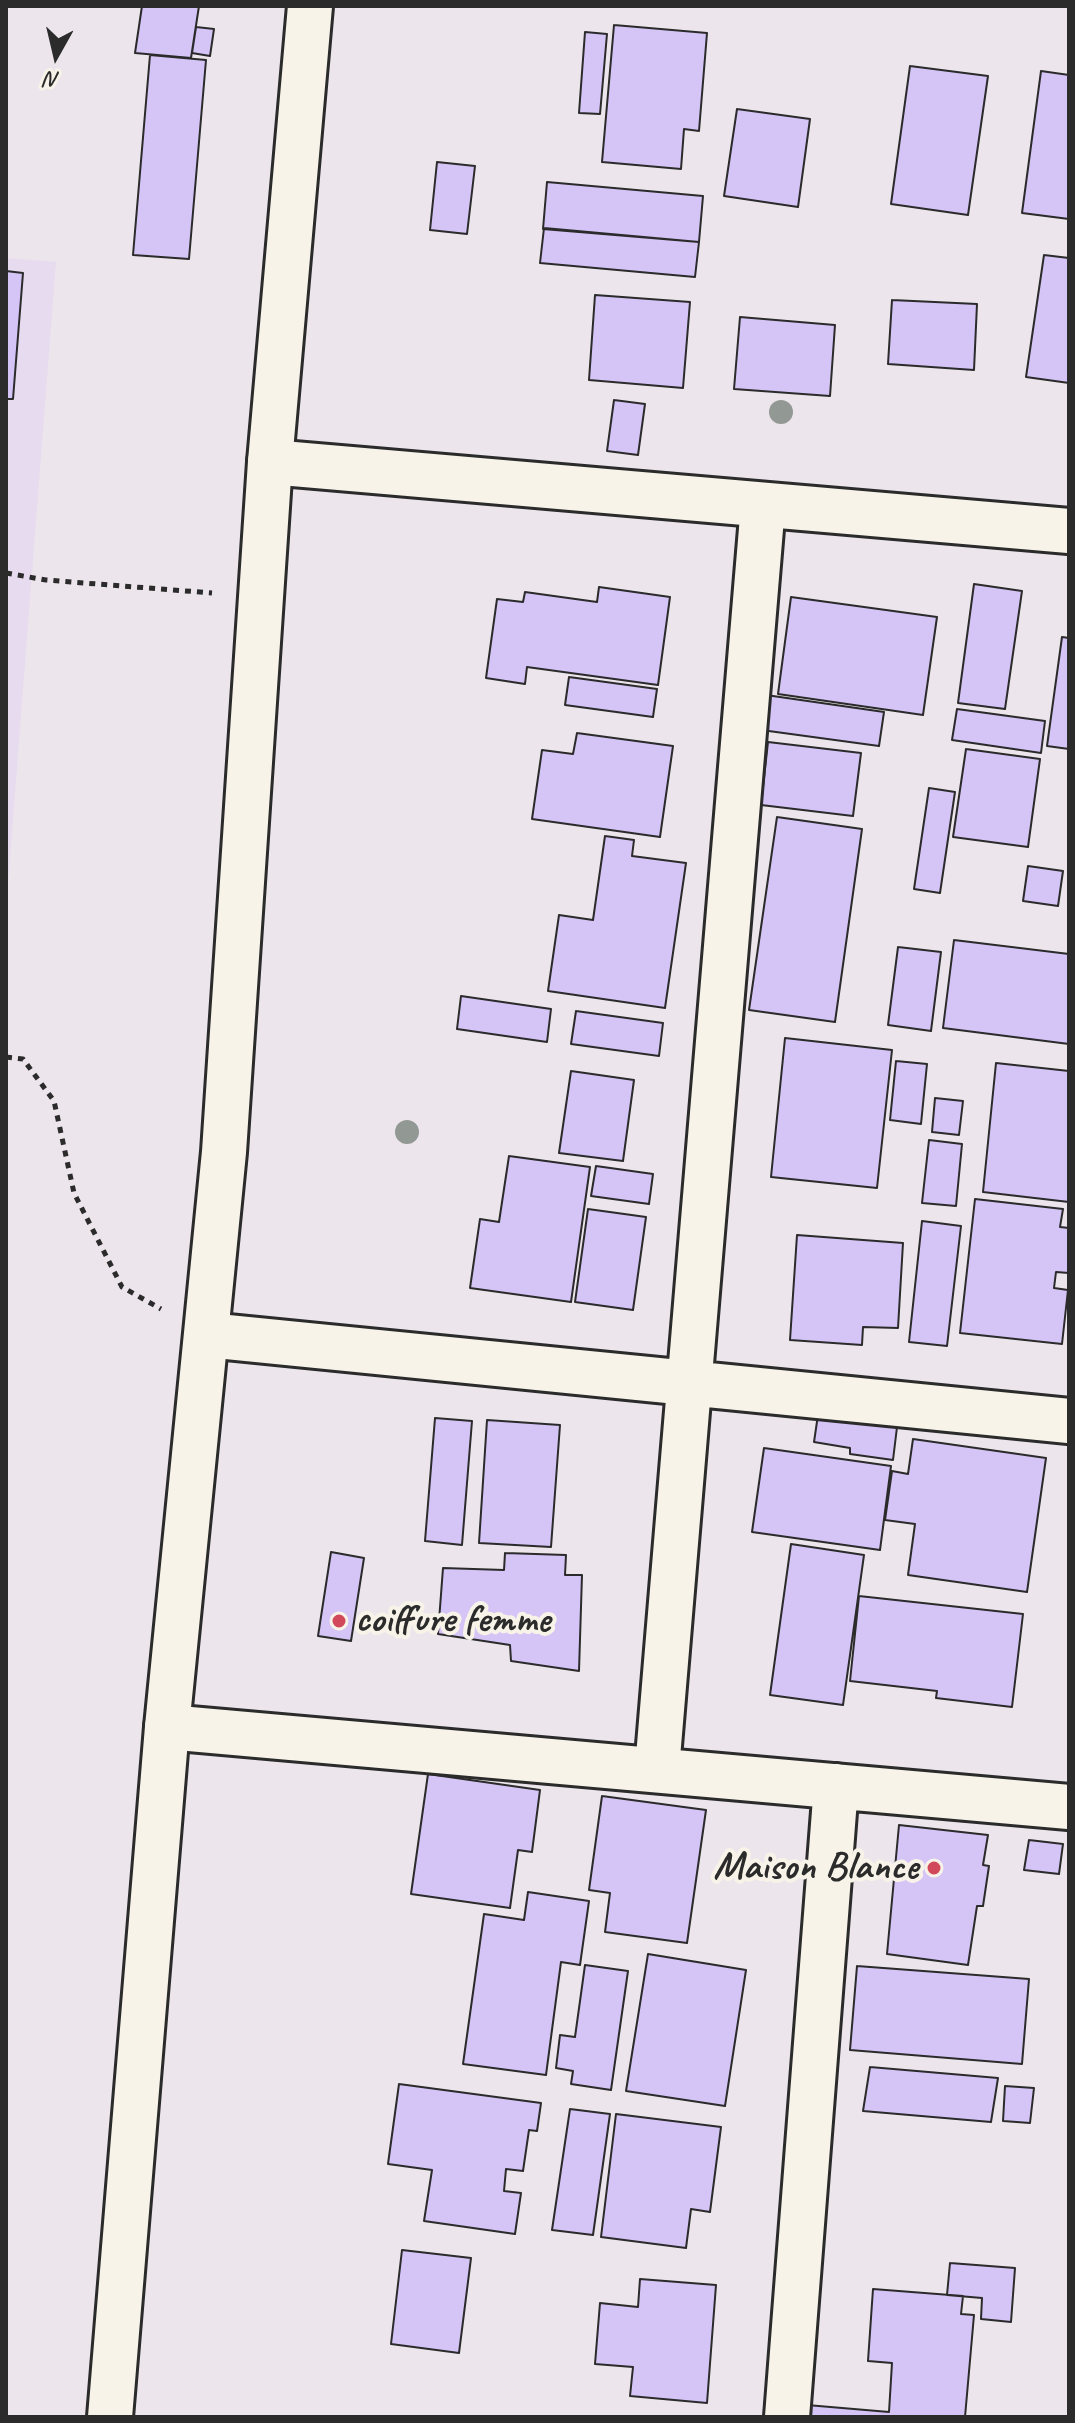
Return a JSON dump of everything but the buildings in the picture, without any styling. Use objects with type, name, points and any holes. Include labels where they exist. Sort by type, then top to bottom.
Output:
[{"type":"street","points":[[110,2417],[167,1727],[224,1152],[270,462],[310,6]]},
{"type":"street","points":[[270,462],[1069,531]]},
{"type":"street","points":[[657,1769],[763,505]]},
{"type":"street","points":[[207,1335],[690,1386],[1069,1421]]},
{"type":"street","points":[[167,1727],[1069,1807]]},
{"type":"street","points":[[787,2417],[836,1786]]},
{"type":"path","points":[[6,573],[195,593],[261,592]]},
{"type":"path","points":[[6,1057],[23,1059],[54,1101],[74,1193],[122,1287],[207,1335]]},
{"type":"shaded area","points":[[6,258],[56,262],[6,909]]},
{"type":"place","name":"coiffure femme","points":[[339,1621]]},
{"type":"place","name":"Maison Blance","points":[[934,1868]]}]
